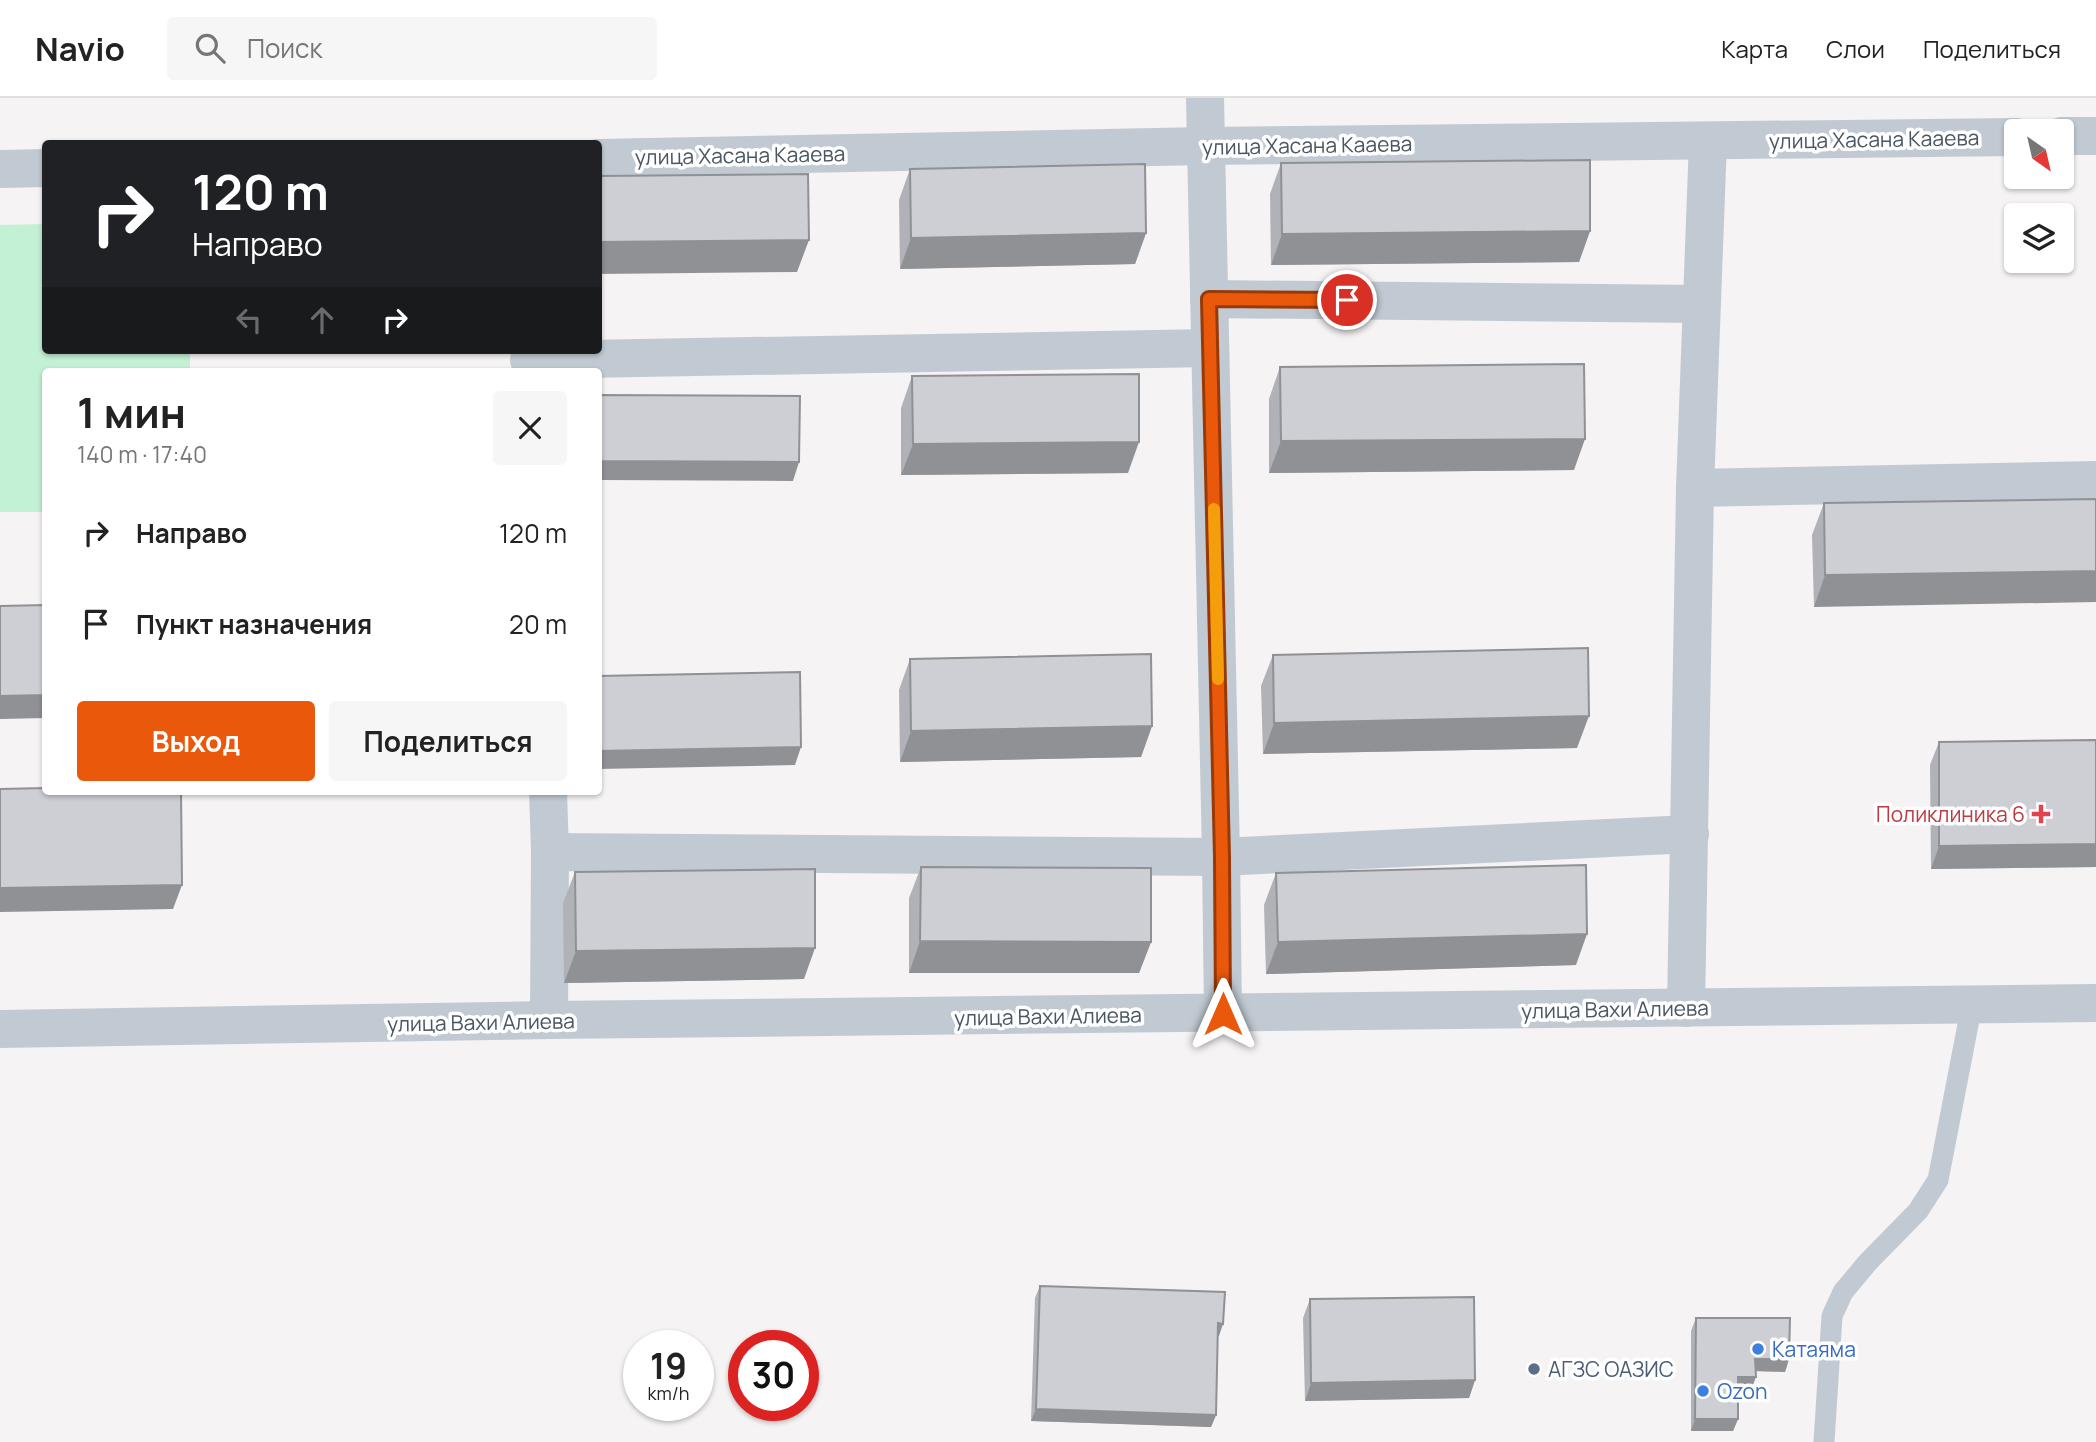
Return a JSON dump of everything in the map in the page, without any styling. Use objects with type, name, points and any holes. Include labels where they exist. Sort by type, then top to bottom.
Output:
[{"type":"street","points":[[1205,98],[1223,1014]]},
{"type":"street","points":[[2074,136],[2096,136]]},
{"type":"street","name":"улица Хасана Кааева","points":[[602,158],[1206,146],[2004,137]]},
{"type":"street","points":[[1686,1008],[1695,488],[1708,141]]},
{"type":"street","points":[[0,169],[42,168]]},
{"type":"street","points":[[1209,299],[1701,304]]},
{"type":"street","points":[[529,360],[1210,348]]},
{"type":"street","points":[[1695,488],[2096,480]]},
{"type":"street","points":[[548,795],[549,1020]]},
{"type":"street","points":[[550,852],[1222,857],[1690,834]]},
{"type":"street","name":"улица Вахи Алиева","points":[[0,1029],[549,1020],[2096,1003]]},
{"type":"lane","points":[[1824,1442],[1832,1316],[1843,1292],[1918,1211],[1938,1180],[1972,1004]]},
{"type":"green space","points":[[42,224],[42,354],[190,354],[190,368],[42,368],[42,512],[0,512],[0,225]]},
{"type":"building","points":[[1590,160],[1590,231],[1282,234],[1281,163]]},
{"type":"building","points":[[1145,164],[1146,233],[911,238],[910,169]]},
{"type":"building","points":[[808,174],[809,240],[602,242],[602,176]]},
{"type":"building","points":[[1584,364],[1585,439],[1281,441],[1280,367]]},
{"type":"building","points":[[1139,374],[1139,442],[913,444],[912,376]]},
{"type":"building","points":[[602,395],[800,396],[799,462],[602,461]]},
{"type":"building","points":[[2096,499],[2096,571],[1825,575],[1824,503]]},
{"type":"building","points":[[42,605],[42,695],[0,696],[0,606]]},
{"type":"building","points":[[1588,648],[1589,716],[1274,723],[1273,655]]},
{"type":"building","points":[[1151,654],[1152,726],[911,731],[910,659]]},
{"type":"building","points":[[800,672],[801,747],[602,751],[602,676]]},
{"type":"building","points":[[2096,740],[2096,844],[1939,846],[1939,742]]},
{"type":"building","points":[[42,788],[42,795],[181,795],[182,885],[0,888],[0,789]]},
{"type":"building","points":[[1586,865],[1587,934],[1278,942],[1276,873]]},
{"type":"building","points":[[921,867],[1151,868],[1151,942],[920,941]]},
{"type":"building","points":[[815,869],[815,948],[576,951],[575,872]]},
{"type":"building","points":[[1040,1286],[1225,1292],[1223,1324],[1218,1323],[1216,1415],[1036,1409]]},
{"type":"building","points":[[1474,1297],[1475,1380],[1311,1383],[1310,1299]]},
{"type":"building","points":[[1696,1318],[1790,1318],[1789,1359],[1755,1359],[1756,1377],[1738,1377],[1738,1419],[1695,1419]]},
{"type":"slow traffic","points":[[1214,509],[1218,679]]},
{"type":"place","name":"Поликлиника 6","points":[[2041,814]]},
{"type":"place","name":"Катаяма","points":[[1758,1349]]},
{"type":"place","name":"АГЗС ОАЗИС","points":[[1534,1369]]},
{"type":"place","name":"Ozon","points":[[1703,1391]]},
{"type":"route","points":[[1223,1014],[1209,299],[1347,300]]}]
